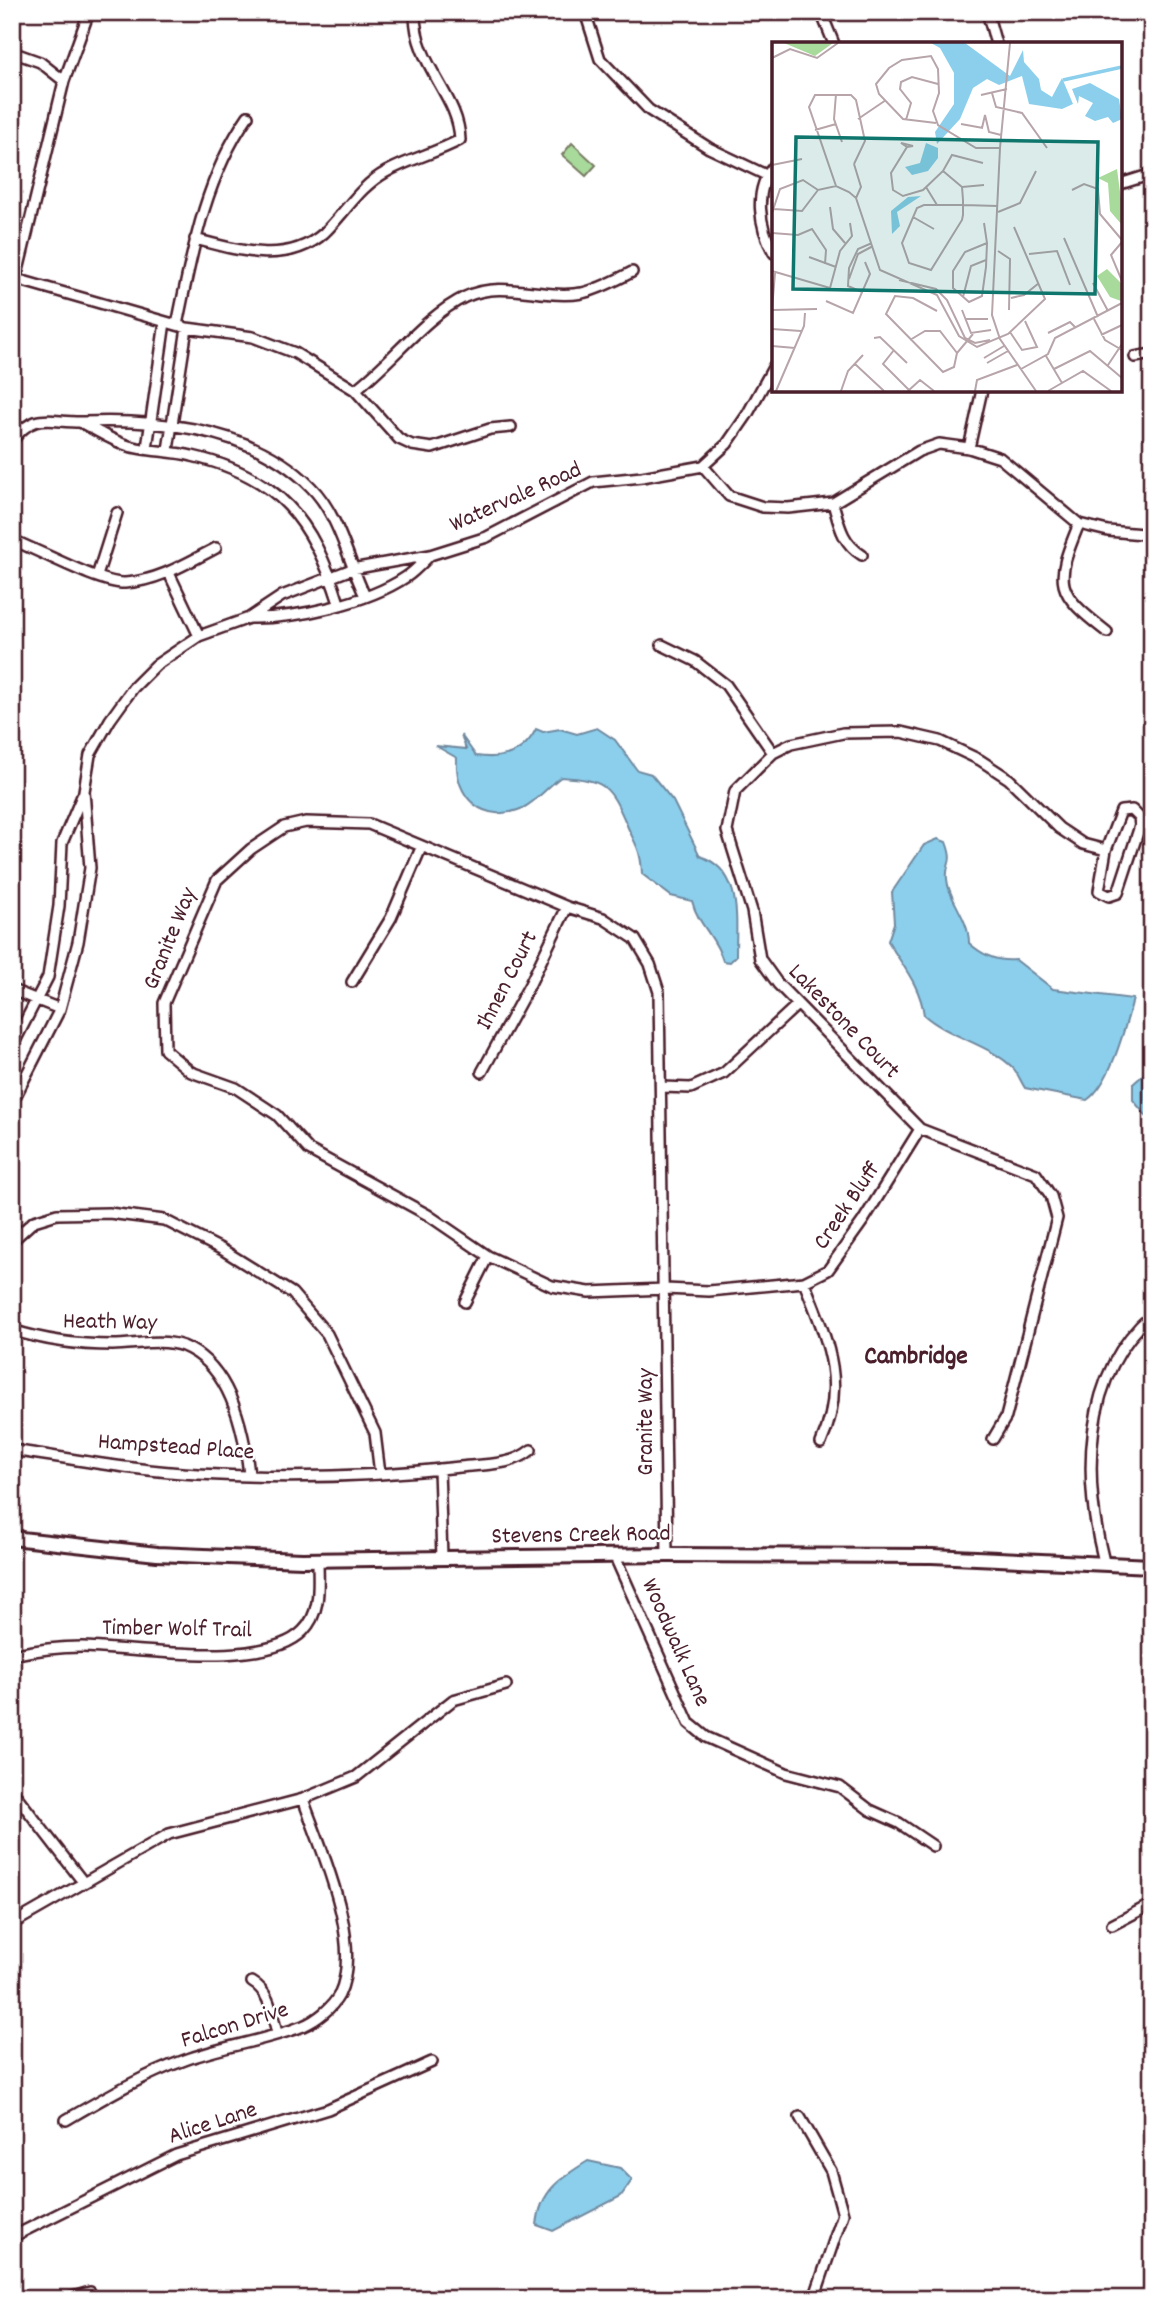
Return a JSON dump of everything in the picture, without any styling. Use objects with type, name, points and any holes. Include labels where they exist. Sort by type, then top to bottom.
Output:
[{"type":"street","points":[[89,12],[64,81],[16,279],[182,327],[253,337],[295,353],[355,390],[399,439],[412,445],[432,448],[490,429],[511,426]]},
{"type":"street","points":[[195,239],[264,253],[302,247],[324,232],[341,211],[384,173],[460,140],[460,123],[426,65],[414,29],[415,12]]},
{"type":"street","points":[[586,12],[600,59],[649,110],[709,148],[766,175]]},
{"type":"street","points":[[821,12],[833,42]]},
{"type":"street","points":[[987,12],[995,42]]},
{"type":"street","points":[[12,52],[40,62],[64,81]]},
{"type":"street","points":[[168,450],[195,239],[207,196],[236,133],[248,116]]},
{"type":"street","points":[[772,168],[766,175],[760,213],[765,237],[772,249]]},
{"type":"street","points":[[1122,183],[1152,174]]},
{"type":"street","points":[[355,390],[381,370],[442,312],[467,296],[495,290],[527,289],[556,294],[582,293],[613,283],[632,272]]},
{"type":"street","points":[[147,448],[165,322]]},
{"type":"street","points":[[1135,357],[1152,354]]},
{"type":"street","points":[[772,370],[741,425],[727,444],[703,466],[729,496],[764,507],[788,508],[833,503],[919,451],[939,444],[969,447],[1000,458],[1079,524],[1108,531],[1143,534],[1152,531]]},
{"type":"street","points":[[969,447],[982,392]]},
{"type":"street","points":[[12,442],[22,429],[34,420],[171,423],[233,441],[289,467],[313,488],[328,510],[365,596]]},
{"type":"street","points":[[79,422],[131,447],[168,450],[239,470],[279,494],[312,534],[340,603]]},
{"type":"street","name":"Watervale Road","points":[[12,1047],[48,977],[59,906],[62,843],[84,791],[90,755],[110,720],[134,688],[156,665],[198,636],[249,618],[282,596],[352,569],[430,555],[487,537],[593,482],[642,477],[703,466]]},
{"type":"street","points":[[833,503],[842,536],[851,548],[862,555]]},
{"type":"street","points":[[97,576],[117,513]]},
{"type":"street","points":[[1079,524],[1062,574],[1066,591],[1071,603],[1107,632]]},
{"type":"street","points":[[12,540],[97,576],[123,583],[169,573],[216,548]]},
{"type":"street","name":"Watervale Road","points":[[249,618],[280,619],[365,596],[408,576],[430,555]]},
{"type":"street","points":[[169,573],[198,636]]},
{"type":"street","points":[[662,645],[695,661],[726,685],[772,753]]},
{"type":"street","name":"Lakestone Court","points":[[993,1439],[1006,1417],[1057,1218],[1051,1196],[1036,1174],[920,1129],[796,1005],[760,959],[752,911],[727,831],[735,791],[772,753],[791,744],[843,733],[901,732],[940,741],[980,760],[1009,779],[1059,828],[1083,844],[1106,850]]},
{"type":"street","name":"Watervale Road","points":[[12,1103],[60,1009],[78,942],[90,868],[84,791]]},
{"type":"street","points":[[1132,810],[1139,817],[1140,826],[1118,893],[1109,896],[1099,891],[1106,850],[1122,811],[1132,810]]},
{"type":"street","name":"Granite Way","points":[[665,1289],[589,1292],[552,1286],[488,1256],[428,1215],[309,1150],[277,1115],[236,1088],[191,1072],[165,1050],[164,1003],[217,880],[251,849],[284,827],[328,821],[369,824],[567,907],[603,918],[635,939],[650,964],[659,992],[665,1289],[667,1555]]},
{"type":"street","points":[[352,982],[391,918],[421,848]]},
{"type":"street","name":"Ihnen Court","points":[[482,1072],[530,984],[567,907]]},
{"type":"street","points":[[12,990],[60,1009]]},
{"type":"street","points":[[662,1087],[691,1088],[724,1073],[796,1005]]},
{"type":"street","name":"Creek Bluff","points":[[665,1289],[709,1291],[804,1282],[828,1270],[863,1221],[920,1129]]},
{"type":"street","points":[[12,1241],[34,1221],[57,1213],[139,1214],[185,1228],[292,1293],[327,1334],[375,1433],[380,1474]]},
{"type":"street","points":[[465,1302],[488,1256]]},
{"type":"street","points":[[804,1282],[826,1337],[835,1390],[833,1417],[821,1443]]},
{"type":"street","points":[[1104,1562],[1094,1524],[1091,1438],[1106,1382],[1124,1349],[1152,1315]]},
{"type":"street","name":"Heath Way","points":[[12,1330],[58,1343],[159,1342],[181,1346],[200,1356],[232,1399],[245,1440],[248,1475]]},
{"type":"street","name":"Hampstead Place","points":[[12,1450],[197,1474],[248,1475],[380,1474],[439,1469],[519,1460],[531,1450]]},
{"type":"street","points":[[439,1469],[442,1557]]},
{"type":"street","name":"Stevens Creek Road","points":[[12,1538],[157,1554],[318,1560],[442,1557],[615,1558],[667,1555],[932,1556],[1152,1566]]},
{"type":"street","name":"Woodwalk Lane","points":[[615,1558],[689,1723],[706,1737],[786,1773],[840,1787],[870,1810],[899,1823],[933,1846]]},
{"type":"street","name":"Timber Wolf Trail","points":[[12,1655],[45,1648],[82,1647],[203,1653],[264,1652],[293,1640],[314,1615],[318,1597],[318,1560]]},
{"type":"street","points":[[12,1924],[39,1911],[83,1882],[169,1834],[303,1799],[356,1777],[453,1700],[506,1685]]},
{"type":"street","points":[[12,1790],[83,1882]]},
{"type":"street","name":"Falcon Drive","points":[[65,2120],[119,2090],[184,2060],[304,2025],[327,2011],[339,1995],[345,1973],[344,1929],[334,1887],[303,1799]]},
{"type":"street","points":[[1112,1926],[1152,1904]]},
{"type":"street","points":[[252,1982],[260,1987],[268,2000],[277,2033]]},
{"type":"street","name":"Alice Lane","points":[[12,2237],[176,2155],[328,2109],[432,2062]]},
{"type":"street","points":[[800,2117],[831,2171],[843,2214],[814,2299]]},
{"type":"street","points":[[65,2299],[90,2292]]},
{"type":"green space","points":[[572,143],[596,165],[586,176],[562,155]]},
{"type":"water","points":[[597,728],[615,740],[637,770],[651,774],[673,801],[700,856],[714,863],[724,873],[734,897],[736,912],[736,956],[730,962],[723,961],[692,901],[671,896],[642,874],[637,847],[615,800],[603,786],[587,780],[561,777],[523,808],[496,813],[484,810],[466,796],[457,772],[457,758],[436,746],[466,749],[461,735],[476,756],[495,757],[519,750],[536,729],[543,732],[560,729],[577,734]]},
{"type":"water","points":[[938,839],[946,842],[949,849],[948,886],[966,925],[969,943],[997,959],[1016,960],[1053,989],[1133,999],[1110,1068],[1096,1092],[1087,1100],[1025,1088],[1014,1069],[1004,1060],[946,1030],[924,1015],[915,985],[888,941],[894,923],[892,892],[924,845]]},
{"type":"water","points":[[1152,1067],[1152,1123],[1133,1100],[1133,1084]]},
{"type":"water","points":[[588,2161],[620,2168],[632,2180],[621,2196],[553,2231],[537,2225],[547,2194],[560,2180]]},
{"type":"district","name":"Cambridge","points":[[916,1357]]}]
